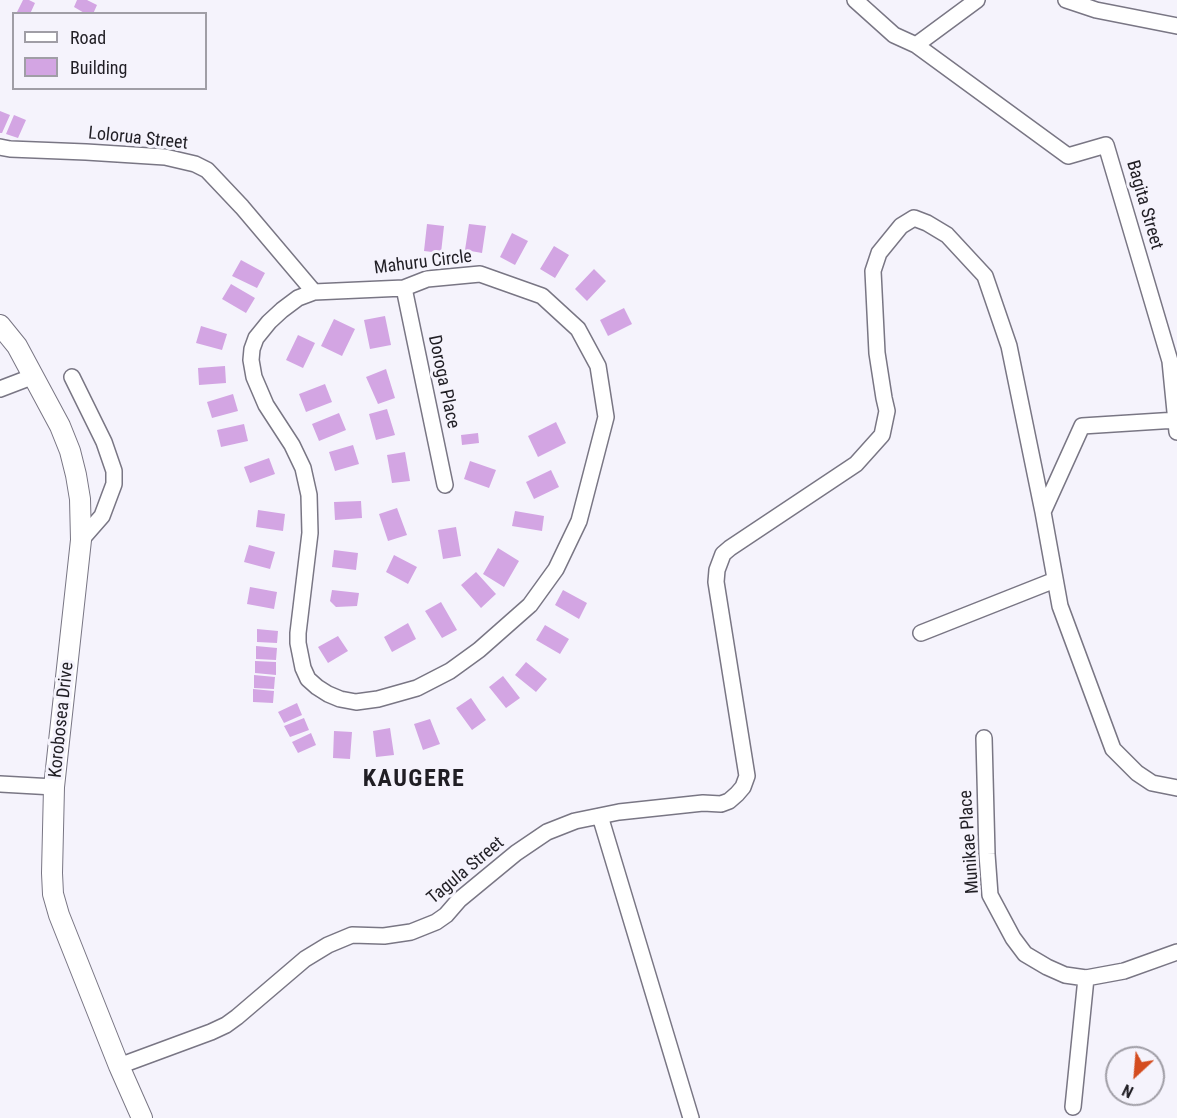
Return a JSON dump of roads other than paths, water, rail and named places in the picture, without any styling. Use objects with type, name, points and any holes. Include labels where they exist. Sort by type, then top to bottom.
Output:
[{"type":"main road","name":"Korobosea Drive","points":[[0,325],[17,346],[60,426],[70,451],[80,500],[81,540],[54,787],[53,894],[59,915],[142,1118]]},
{"type":"street","points":[[855,0],[894,35],[916,45],[977,0]]},
{"type":"street","points":[[1066,0],[1096,10],[1177,26]]},
{"type":"street","name":"Bagita Street","points":[[916,45],[1068,156],[1106,145],[1170,361],[1176,424]]},
{"type":"street","name":"Lolorua Street","points":[[5,148],[165,157],[195,164],[207,170],[242,207],[314,292]]},
{"type":"street","name":"Tagula Street","points":[[119,1066],[225,1025],[305,960],[328,945],[352,935],[384,936],[411,932],[436,922],[516,853],[547,832],[575,821],[619,812],[721,804],[737,794],[743,787],[747,776],[716,582],[717,570],[723,554],[730,548],[856,464],[882,435],[887,411],[877,353],[873,271],[879,253],[901,226],[914,218],[947,235],[985,276],[1010,346],[1043,512]]},
{"type":"street","name":"Mahuru Circle","points":[[480,274],[543,296],[578,329],[598,366],[606,417],[579,522],[556,569],[530,605],[479,650],[450,671],[417,688],[378,699],[356,702],[328,694],[308,679],[303,668],[298,633],[310,533],[309,495],[303,468],[292,445],[266,405],[254,377],[252,349],[256,338],[269,322],[297,298],[314,292],[404,288],[427,279],[480,274]]},
{"type":"street","name":"Doroga Place","points":[[404,288],[445,485]]},
{"type":"street","points":[[0,389],[34,376]]},
{"type":"street","points":[[72,377],[104,442],[114,471],[114,484],[102,516],[81,540]]},
{"type":"street","points":[[1176,424],[1082,426],[1043,512],[1060,606],[1113,749],[1137,773],[1152,783],[1177,788]]},
{"type":"street","points":[[921,633],[1055,580]]},
{"type":"street","name":"Munikae Place","points":[[984,738],[990,895],[1013,938],[1025,954],[1065,975],[1086,978]]},
{"type":"street","points":[[0,784],[54,787]]},
{"type":"street","points":[[600,816],[691,1118]]},
{"type":"street","points":[[1072,1107],[1086,978],[1124,970],[1177,952]]},
{"type":"district","name":"KAUGERE","points":[[414,780]]}]
